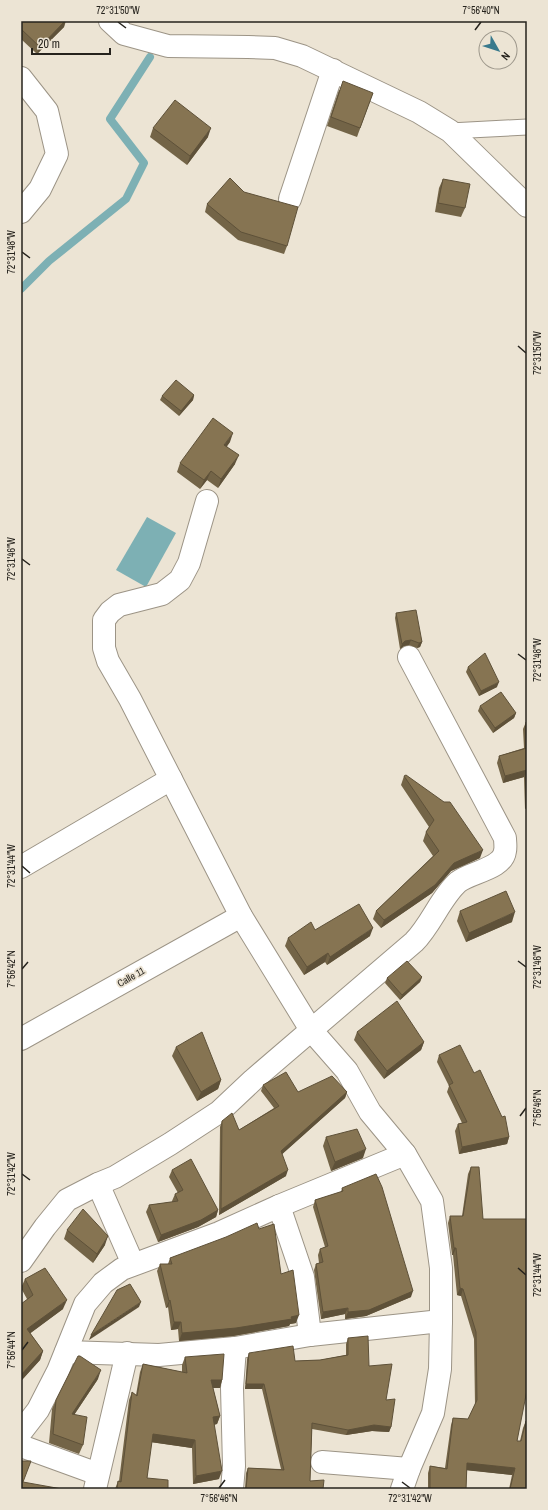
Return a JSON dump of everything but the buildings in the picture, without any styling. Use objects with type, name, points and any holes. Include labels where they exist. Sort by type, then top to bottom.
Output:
[{"type":"street","points":[[110,21],[124,34],[168,46],[275,48],[302,56],[419,112],[450,131],[527,206]]},
{"type":"street","points":[[290,199],[333,70]]},
{"type":"street","points":[[21,78],[47,111],[57,154],[40,189],[21,212]]},
{"type":"street","points":[[207,501],[189,563],[180,580],[162,594],[120,605],[110,612],[104,620],[104,648],[108,661],[130,699],[242,916],[312,1030],[347,1071],[370,1112],[405,1154],[432,1201],[441,1268],[440,1370],[434,1413],[406,1479],[322,1462]]},
{"type":"street","points":[[21,1261],[45,1226],[67,1200],[115,1177],[219,1112],[253,1080],[423,934],[451,890],[459,882],[498,863],[505,852],[505,838],[409,657]]},
{"type":"street","points":[[21,867],[170,779]]},
{"type":"street","name":"Calle 11","points":[[21,1039],[242,916]]},
{"type":"street","points":[[21,1432],[38,1410],[58,1371],[85,1304],[103,1283],[122,1269],[219,1233],[279,1206],[405,1154]]},
{"type":"street","points":[[98,1184],[133,1264]]},
{"type":"street","points":[[279,1206],[303,1277],[310,1335]]},
{"type":"street","points":[[66,1352],[159,1355],[234,1348],[310,1335],[441,1321]]},
{"type":"street","points":[[232,1489],[234,1466],[232,1388],[234,1348]]},
{"type":"street","points":[[21,1446],[96,1482],[127,1353]]},
{"type":"lane","points":[[450,131],[527,127]]},
{"type":"water","points":[[147,517],[176,533],[146,587],[116,570]]},
{"type":"waterway","points":[[21,289],[49,261],[126,199],[144,163],[110,119],[150,57]]}]
